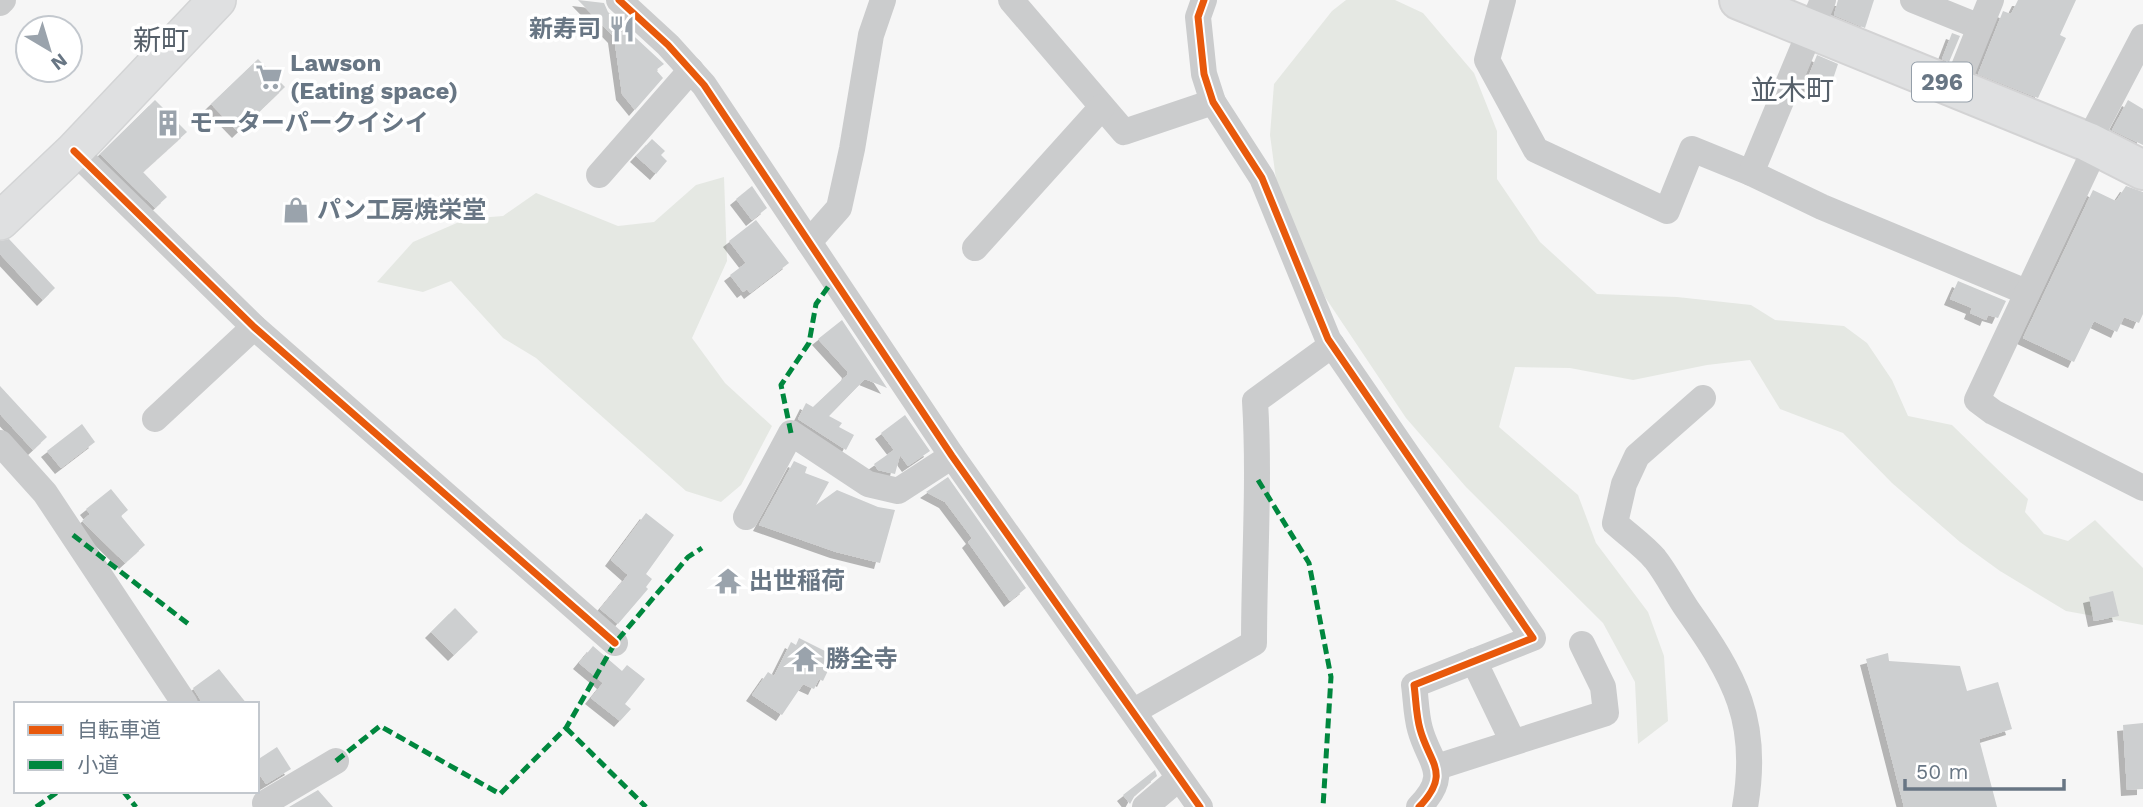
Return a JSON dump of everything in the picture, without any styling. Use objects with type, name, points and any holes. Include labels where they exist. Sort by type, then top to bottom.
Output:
[{"type":"highway","name":"296","points":[[1739,0],[1818,14],[1955,87],[2092,144],[2143,170]]},
{"type":"street","points":[[619,0],[704,85],[953,456],[1200,807]]},
{"type":"street","points":[[809,242],[839,208],[871,35],[883,0]]},
{"type":"street","points":[[1011,0],[1124,132],[1213,102]]},
{"type":"street","points":[[1204,0],[1198,17],[1204,74],[1213,102],[1262,178],[1332,345],[1533,638],[1414,685],[1420,730],[1437,767],[1438,776],[1427,799],[1419,807]]},
{"type":"street","points":[[1503,0],[1487,60],[1536,150],[1667,211],[1692,149],[1751,173],[1822,207],[2026,292]]},
{"type":"street","points":[[1913,0],[1980,27]]},
{"type":"street","points":[[1955,87],[1991,0]]},
{"type":"street","points":[[0,221],[74,151],[214,1]]},
{"type":"street","points":[[1751,173],[1818,14]]},
{"type":"street","points":[[2143,37],[1977,400],[1993,412],[2143,488]]},
{"type":"street","points":[[599,175],[691,70]]},
{"type":"street","points":[[975,248],[1102,107]]},
{"type":"street","points":[[74,151],[254,327],[615,643]]},
{"type":"street","points":[[155,419],[254,327]]},
{"type":"street","points":[[1133,711],[1254,643],[1254,528],[1259,464],[1255,401],[1332,345]]},
{"type":"street","points":[[1703,398],[1637,456],[1624,484],[1615,523],[1655,559],[1722,659],[1734,684],[1748,734],[1751,775],[1745,807]]},
{"type":"street","points":[[746,517],[791,433],[868,484],[898,491],[953,456]]},
{"type":"street","points":[[0,443],[45,493],[184,702]]},
{"type":"street","points":[[1437,767],[1606,713],[1603,687],[1582,643]]},
{"type":"street","points":[[1474,661],[1513,743]]},
{"type":"street","points":[[263,800],[336,761]]},
{"type":"street","points":[[1145,807],[1179,778]]},
{"type":"shaded area","points":[[1346,0],[1395,0],[1423,13],[1474,73],[1497,131],[1497,179],[1540,242],[1597,294],[1677,297],[1751,305],[1775,320],[1844,326],[1867,343],[1892,380],[1908,416],[1952,425],[2028,499],[2025,512],[2044,534],[2068,541],[2095,520],[2143,568],[2143,625],[2066,611],[2000,571],[1960,542],[1892,483],[1843,433],[1780,409],[1750,360],[1707,365],[1633,380],[1570,368],[1515,367],[1499,427],[1578,495],[1596,543],[1648,612],[1664,656],[1668,721],[1638,744],[1635,682],[1603,623],[1466,487],[1406,418],[1325,297],[1278,194],[1270,135],[1274,84],[1332,11]]},
{"type":"shaded area","points":[[724,177],[727,261],[692,338],[725,383],[772,426],[741,485],[721,502],[686,491],[536,358],[503,338],[451,281],[423,292],[377,282],[413,242],[466,219],[503,216],[536,193],[618,226],[654,222],[696,185]]},
{"type":"building","points":[[578,0],[604,3],[608,12],[664,64],[656,70],[663,78],[635,110],[622,94],[614,37]]},
{"type":"building","points":[[1838,0],[1874,0],[1865,28],[1834,15]]},
{"type":"building","points":[[2018,0],[2076,0],[2060,35],[2066,38],[2038,98],[1978,74],[2003,11],[2011,14]]},
{"type":"building","points":[[1952,33],[1960,36],[1949,62],[1942,59]]},
{"type":"building","points":[[1817,55],[1838,64],[1828,94],[1805,85]]},
{"type":"building","points":[[258,59],[285,87],[238,132],[211,104]]},
{"type":"building","points":[[155,100],[187,132],[143,172],[167,197],[155,208],[100,154]]},
{"type":"building","points":[[2128,100],[2143,109],[2143,145],[2112,130]]},
{"type":"building","points":[[652,139],[665,151],[661,155],[667,161],[656,174],[636,156]]},
{"type":"building","points":[[752,186],[767,208],[752,220],[736,199]]},
{"type":"building","points":[[2126,186],[2143,192],[2143,314],[2139,323],[2124,317],[2117,332],[2094,321],[2074,362],[2023,338],[2093,190],[2116,201]]},
{"type":"building","points":[[756,220],[789,263],[750,293],[747,289],[743,292],[730,275],[746,263],[729,241]]},
{"type":"building","points":[[9,239],[55,288],[43,300],[0,254],[0,241]]},
{"type":"building","points":[[1958,281],[2006,301],[1998,318],[1988,315],[1986,320],[1970,313],[1972,308],[1950,299]]},
{"type":"building","points":[[842,320],[887,388],[865,379],[829,416],[842,423],[839,427],[854,435],[846,450],[798,419],[806,403],[813,407],[847,375],[848,372],[818,339]]},
{"type":"building","points":[[0,386],[47,437],[33,450],[0,414]]},
{"type":"building","points":[[905,415],[930,451],[908,466],[900,455],[895,474],[878,470],[874,464],[894,450],[881,433]]},
{"type":"building","points":[[82,424],[95,442],[61,468],[47,451]]},
{"type":"building","points":[[794,461],[807,467],[805,473],[829,482],[816,505],[837,490],[878,507],[895,510],[880,563],[836,552],[759,525]]},
{"type":"building","points":[[948,477],[1026,588],[1010,601],[968,542],[972,538],[945,502],[926,492]]},
{"type":"building","points":[[111,489],[128,510],[121,516],[145,545],[125,563],[82,521],[90,514],[86,509]]},
{"type":"building","points":[[646,513],[674,535],[646,574],[652,579],[646,587],[648,589],[618,624],[600,609],[628,575],[611,560]]},
{"type":"building","points":[[2113,591],[2119,616],[2094,621],[2089,597]]},
{"type":"building","points":[[455,608],[478,632],[454,655],[431,632]]},
{"type":"building","points":[[799,638],[835,656],[823,681],[819,679],[814,689],[803,684],[782,715],[752,695],[768,672],[774,676],[791,642],[796,645]]},
{"type":"building","points":[[593,646],[622,671],[627,665],[645,679],[625,704],[631,709],[620,721],[591,698],[603,683],[579,663]]},
{"type":"building","points":[[1888,653],[1889,661],[1960,666],[1967,691],[1998,682],[2012,729],[1979,739],[1997,807],[1904,807],[1866,659]]},
{"type":"building","points":[[219,669],[245,702],[202,702],[193,688]]},
{"type":"building","points":[[2143,723],[2143,789],[2127,790],[2123,725]]},
{"type":"building","points":[[277,747],[291,769],[266,784],[259,774],[259,759]]},
{"type":"building","points":[[1155,770],[1157,776],[1135,795],[1130,804],[1123,795]]},
{"type":"building","points":[[318,790],[333,807],[289,807]]},
{"type":"marked path","points":[[791,433],[781,385],[809,343],[816,304],[833,280]]},
{"type":"marked path","points":[[1258,480],[1309,563],[1331,677],[1323,807]]},
{"type":"marked path","points":[[73,535],[191,626]]},
{"type":"marked path","points":[[336,761],[380,726],[500,794],[566,728],[615,643],[688,557],[702,548]]},
{"type":"marked path","points":[[566,728],[646,807]]},
{"type":"marked path","points":[[36,807],[56,793]]},
{"type":"marked path","points":[[125,793],[136,807]]},
{"type":"cycle path","points":[[619,0],[668,45],[704,85],[952,456],[1200,807]]},
{"type":"cycle path","points":[[1204,0],[1198,17],[1204,74],[1213,102],[1262,178],[1328,339],[1533,638],[1414,685],[1419,724],[1436,776],[1429,795],[1419,807]]},
{"type":"cycle path","points":[[74,151],[254,327],[615,643]]},
{"type":"place","name":"新寿司","points":[[622,29]]},
{"type":"place","name":"Lawson (Eating space)","points":[[269,77]]},
{"type":"place","name":"モーターパークイシイ","points":[[168,123]]},
{"type":"place","name":"パン工房焼栄堂","points":[[296,210]]},
{"type":"place","name":"出世稲荷","points":[[728,581]]},
{"type":"place","name":"勝全寺","points":[[805,659]]},
{"type":"district","name":"新町","points":[[161,40]]},
{"type":"district","name":"並木町","points":[[1792,90]]}]
